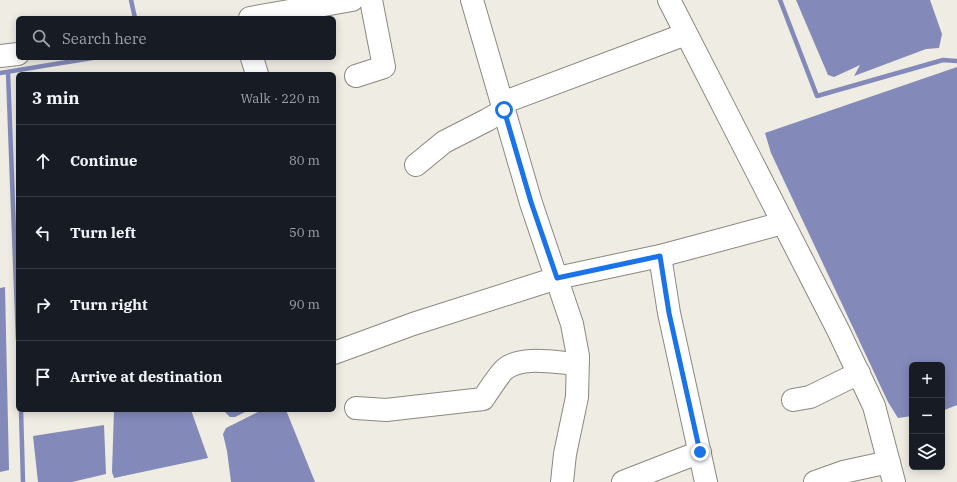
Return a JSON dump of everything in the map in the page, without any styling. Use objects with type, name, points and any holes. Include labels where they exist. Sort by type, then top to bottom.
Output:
[{"type":"street","points":[[261,16],[352,0]]},
{"type":"street","points":[[356,76],[384,67],[371,0]]},
{"type":"street","points":[[472,0],[531,202],[572,324],[578,356],[577,397],[565,454],[562,482]]},
{"type":"street","points":[[668,0],[838,330],[874,406],[891,472],[843,472],[815,482]]},
{"type":"street","points":[[416,165],[444,142],[487,120],[503,106],[686,34]]},
{"type":"street","points":[[0,56],[16,54]]},
{"type":"street","points":[[253,60],[256,72]]},
{"type":"street","points":[[336,352],[413,324],[557,278],[660,256],[783,223]]},
{"type":"street","points":[[660,256],[669,313],[706,482]]},
{"type":"street","points":[[356,408],[386,410],[483,400],[504,369],[517,363],[531,361],[578,364]]},
{"type":"street","points":[[793,400],[810,397],[859,373]]},
{"type":"street","points":[[624,482],[700,452]]},
{"type":"water","points":[[796,0],[930,0],[942,34],[939,48],[926,49],[854,76],[860,65],[834,77],[828,75]]},
{"type":"water","points":[[957,67],[957,405],[945,410],[945,362],[909,362],[909,416],[898,418],[888,402],[771,153],[765,133]]},
{"type":"water","points":[[5,287],[9,470],[0,472],[0,288]]},
{"type":"water","points":[[114,412],[192,412],[208,458],[114,478],[112,472]]},
{"type":"water","points":[[225,412],[245,412],[235,417],[230,417]]},
{"type":"water","points":[[258,412],[287,412],[315,482],[231,482],[223,434],[226,428]]},
{"type":"water","points":[[104,425],[106,474],[72,482],[38,482],[33,436]]},
{"type":"waterway","points":[[131,0],[135,16]]},
{"type":"waterway","points":[[780,0],[817,96],[943,60],[957,61]]},
{"type":"waterway","points":[[0,73],[80,60]]},
{"type":"waterway","points":[[8,72],[16,286]]},
{"type":"waterway","points":[[21,412],[23,482]]},
{"type":"route","points":[[504,110],[531,202],[557,278],[660,256],[669,313],[700,452]]}]
